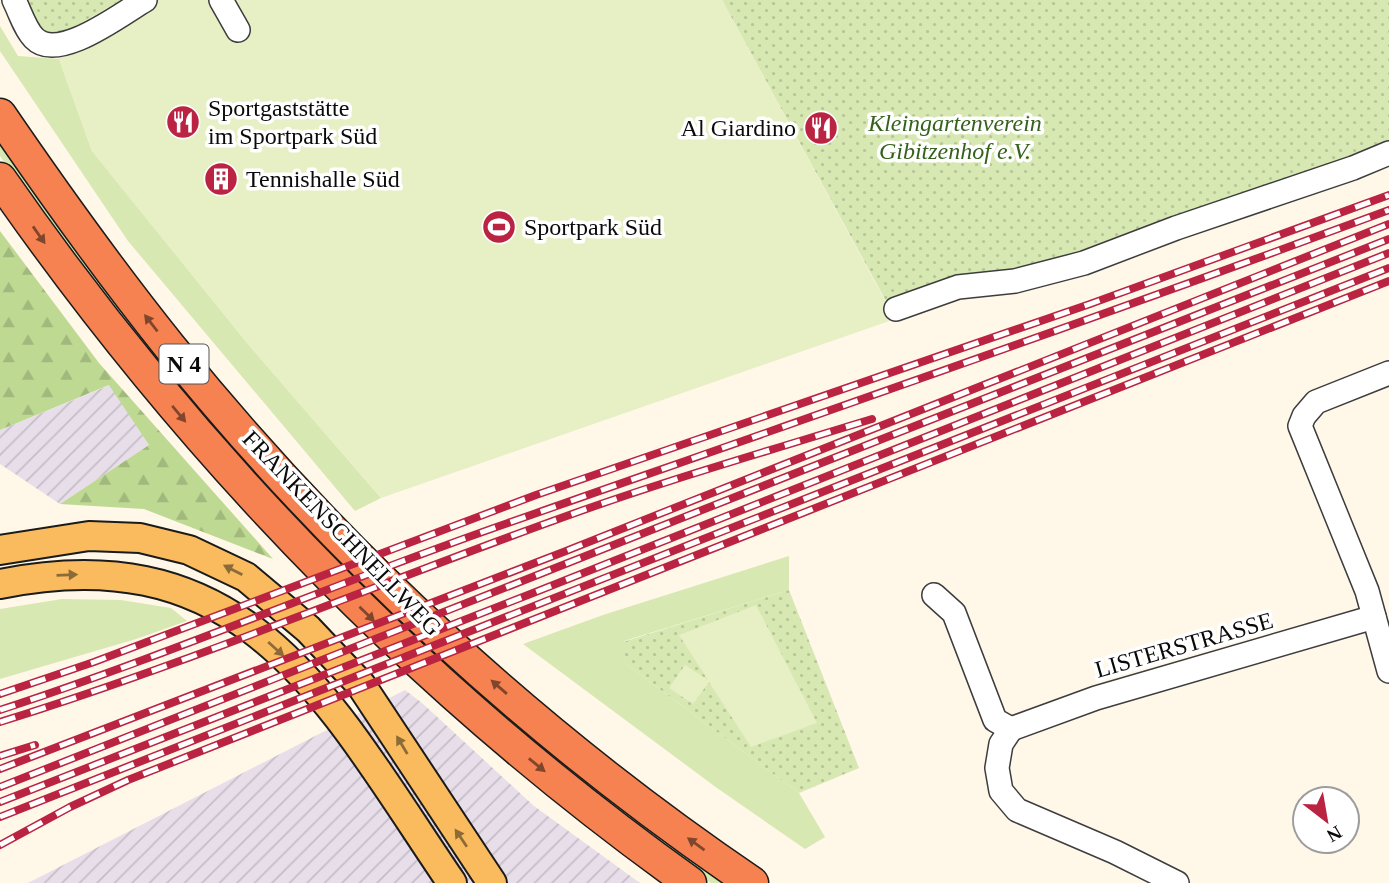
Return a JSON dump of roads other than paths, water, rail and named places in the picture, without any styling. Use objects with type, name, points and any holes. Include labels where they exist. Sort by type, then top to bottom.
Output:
[{"type":"highway","name":"FRANKENSCHNELLWEG","points":[[0,115],[96,252],[171,348],[253,444],[352,549],[474,665],[555,736],[646,807],[752,883]]},
{"type":"highway","name":"FRANKENSCHNELLWEG","points":[[0,179],[136,362],[222,463],[318,566],[472,711],[596,812],[690,883]]},
{"type":"main road","points":[[0,550],[71,538],[106,536],[153,541],[211,559],[246,577],[291,613],[338,658],[372,699],[492,883]]},
{"type":"main road","points":[[0,584],[49,576],[124,576],[179,590],[230,614],[272,645],[319,693],[363,751],[452,883]]},
{"type":"street","points":[[14,0],[32,37],[42,44],[58,46],[78,40],[145,0]]},
{"type":"street","points":[[221,0],[238,30]]},
{"type":"street","points":[[896,309],[958,287],[1015,281],[1084,263],[1389,153]]},
{"type":"street","points":[[1389,373],[1315,402],[1300,426],[1367,591],[1389,671]]},
{"type":"street","points":[[933,595],[954,613],[995,720],[1012,729],[1001,744],[996,768],[1001,791],[1017,810],[1115,852],[1177,883]]},
{"type":"street","name":"LISTERSTRASSE","points":[[1012,729],[1096,698],[1374,617]]},
{"type":"railway","points":[[0,694],[94,662],[536,495],[1090,304],[1389,195]]},
{"type":"railway","points":[[0,710],[128,665],[444,546],[1389,210]]},
{"type":"railway","points":[[0,769],[566,551],[1389,224]]},
{"type":"railway","points":[[0,787],[1389,239]]},
{"type":"railway","points":[[0,802],[1389,253]]},
{"type":"railway","points":[[0,817],[1389,268]]},
{"type":"railway","points":[[0,845],[70,807],[128,780],[1389,281]]},
{"type":"railway","points":[[0,722],[208,651],[590,508],[872,419]]},
{"type":"railway","points":[[0,756],[35,745]]},
{"type":"place","name":"Sportgaststätte im Sportpark Süd","points":[[183,122]]},
{"type":"place","name":"Al Giardino","points":[[821,128]]},
{"type":"place","name":"Tennishalle Süd","points":[[221,179]]},
{"type":"place","name":"Sportpark Süd","points":[[499,227]]},
{"type":"park label","name":"Kleingartenverein Gibitzenhof e.V.","points":[[955,137]]}]
